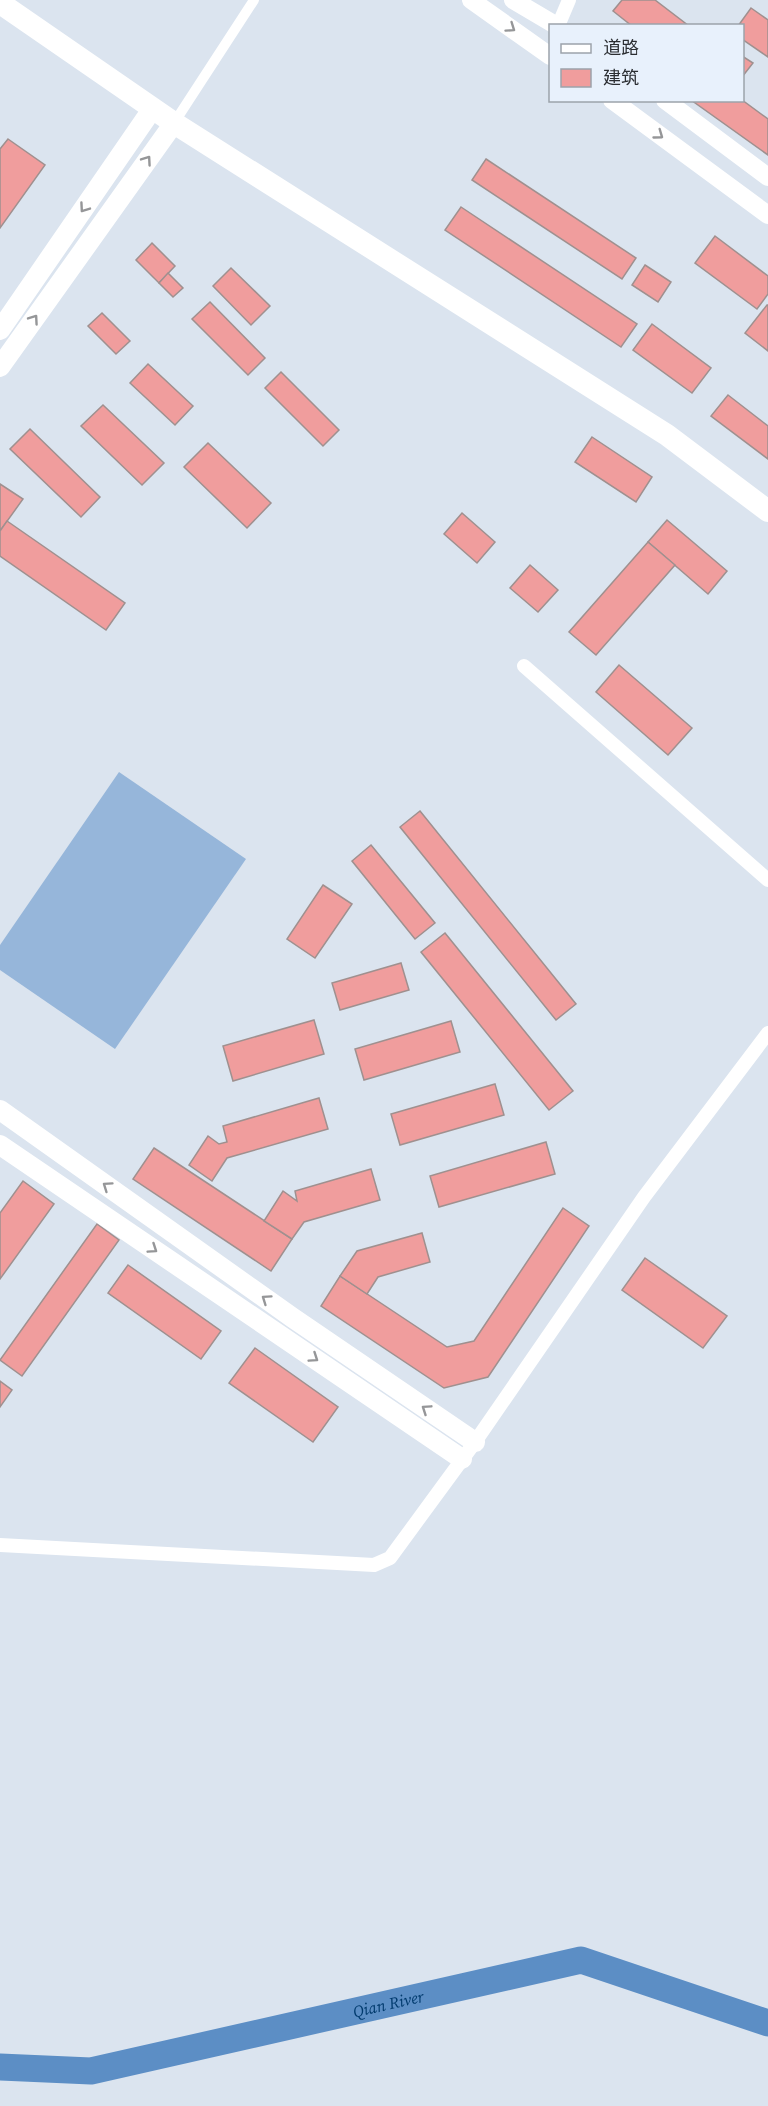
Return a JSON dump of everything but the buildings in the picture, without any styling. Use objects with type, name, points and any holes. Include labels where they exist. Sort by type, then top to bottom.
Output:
[{"type":"main road","points":[[0,3],[174,123],[667,435],[768,511]]},
{"type":"main road","points":[[0,330],[153,108]]},
{"type":"main road","points":[[0,367],[174,123]]},
{"type":"main road","points":[[0,1110],[293,1318],[475,1442]]},
{"type":"main road","points":[[0,1145],[462,1459]]},
{"type":"street","points":[[174,123],[254,0]]},
{"type":"street","points":[[471,0],[549,55]]},
{"type":"street","points":[[513,0],[554,24]]},
{"type":"street","points":[[558,24],[569,0]]},
{"type":"street","points":[[615,102],[768,215]]},
{"type":"street","points":[[668,102],[768,177]]},
{"type":"street","points":[[524,666],[768,880]]},
{"type":"street","points":[[0,1545],[374,1565],[390,1558],[475,1442],[644,1197],[768,1033]]},
{"type":"shaded area","points":[[119,772],[246,859],[115,1049],[0,970],[0,945]]},
{"type":"waterway","name":"Qian River","points":[[0,2067],[91,2071],[581,1960],[768,2023]]}]
